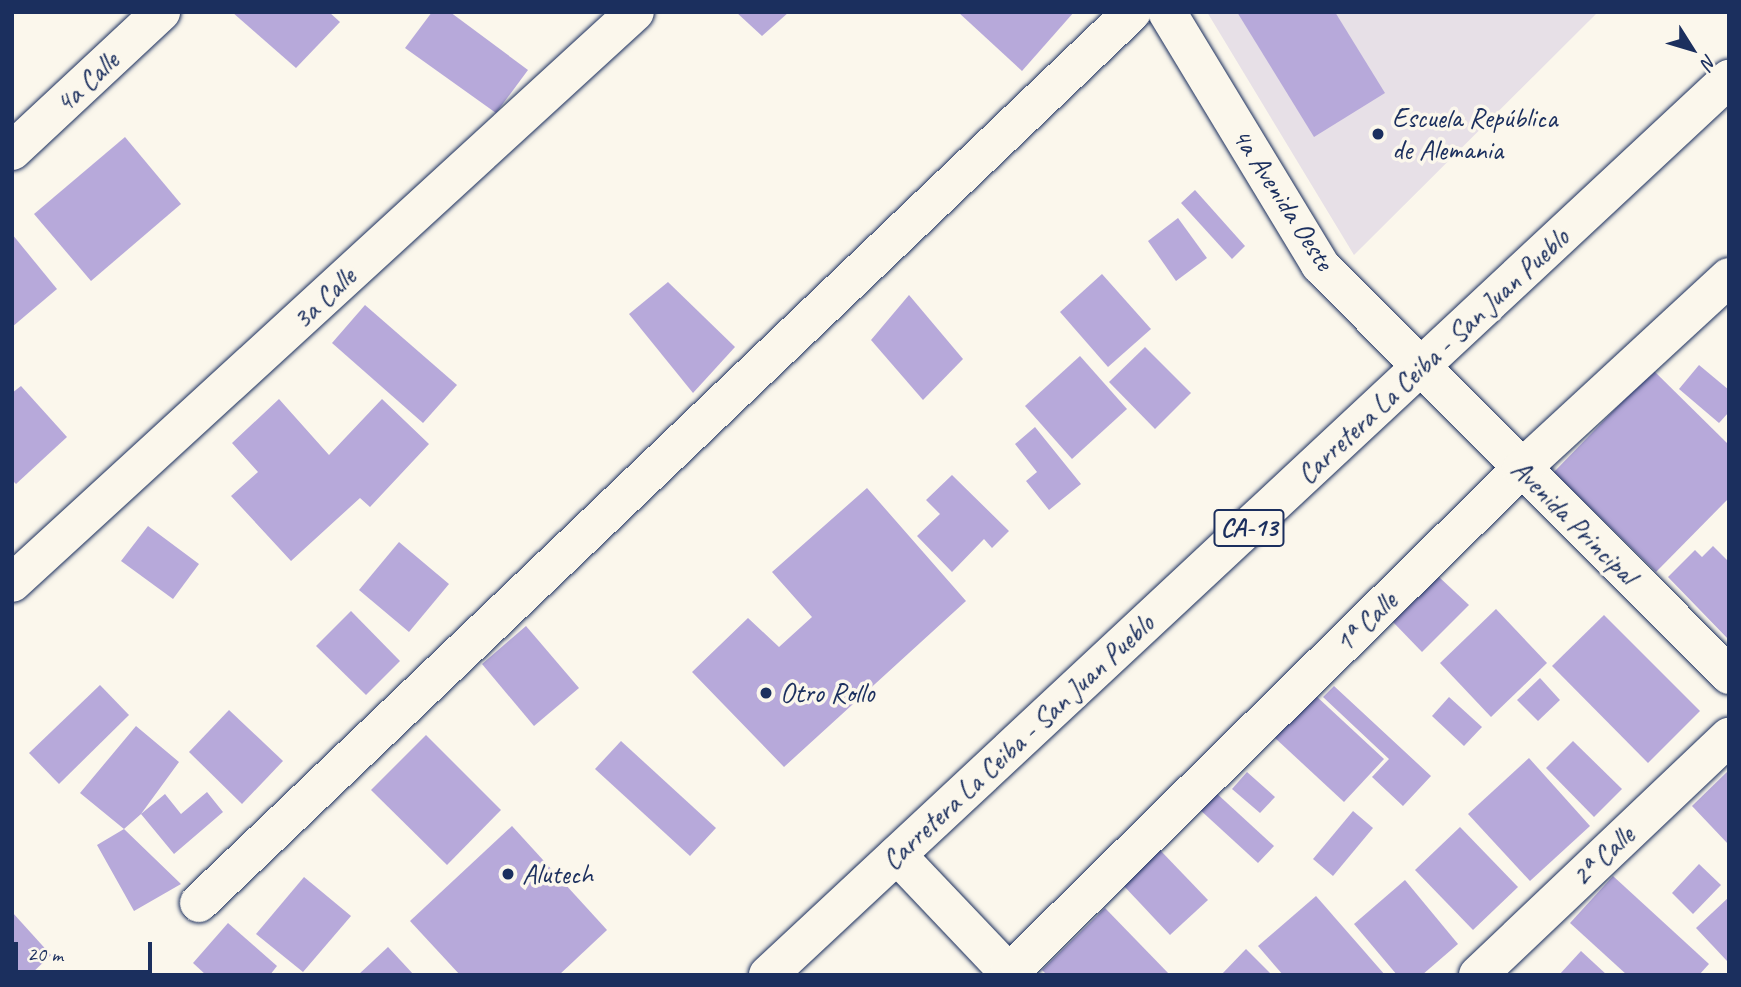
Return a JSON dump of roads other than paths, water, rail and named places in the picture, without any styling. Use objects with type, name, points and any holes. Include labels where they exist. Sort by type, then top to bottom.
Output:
[{"type":"street","name":"4a Calle","points":[[12,151],[161,12]]},
{"type":"street","name":"3a Calle","points":[[12,583],[635,12]]},
{"type":"street","points":[[199,903],[1132,12]]},
{"type":"street","name":"4a Avenida Oeste","points":[[1167,12],[1320,265],[1422,368]]},
{"type":"street","name":"Carretera La Ceiba - San Juan Pueblo","points":[[768,975],[1729,79]]},
{"type":"street","name":"1ª Calle","points":[[1010,974],[1521,469],[1729,277]]},
{"type":"street","name":"Avenida Principal","points":[[1422,368],[1729,675]]},
{"type":"street","name":"2ª Calle","points":[[1478,975],[1729,737]]},
{"type":"street","points":[[897,855],[1010,974]]},
{"type":"place","name":"Escuela República de Alemania","points":[[1378,134]]},
{"type":"place","name":"Otro Rollo","points":[[766,693]]},
{"type":"place","name":"Alutech","points":[[508,874]]}]
